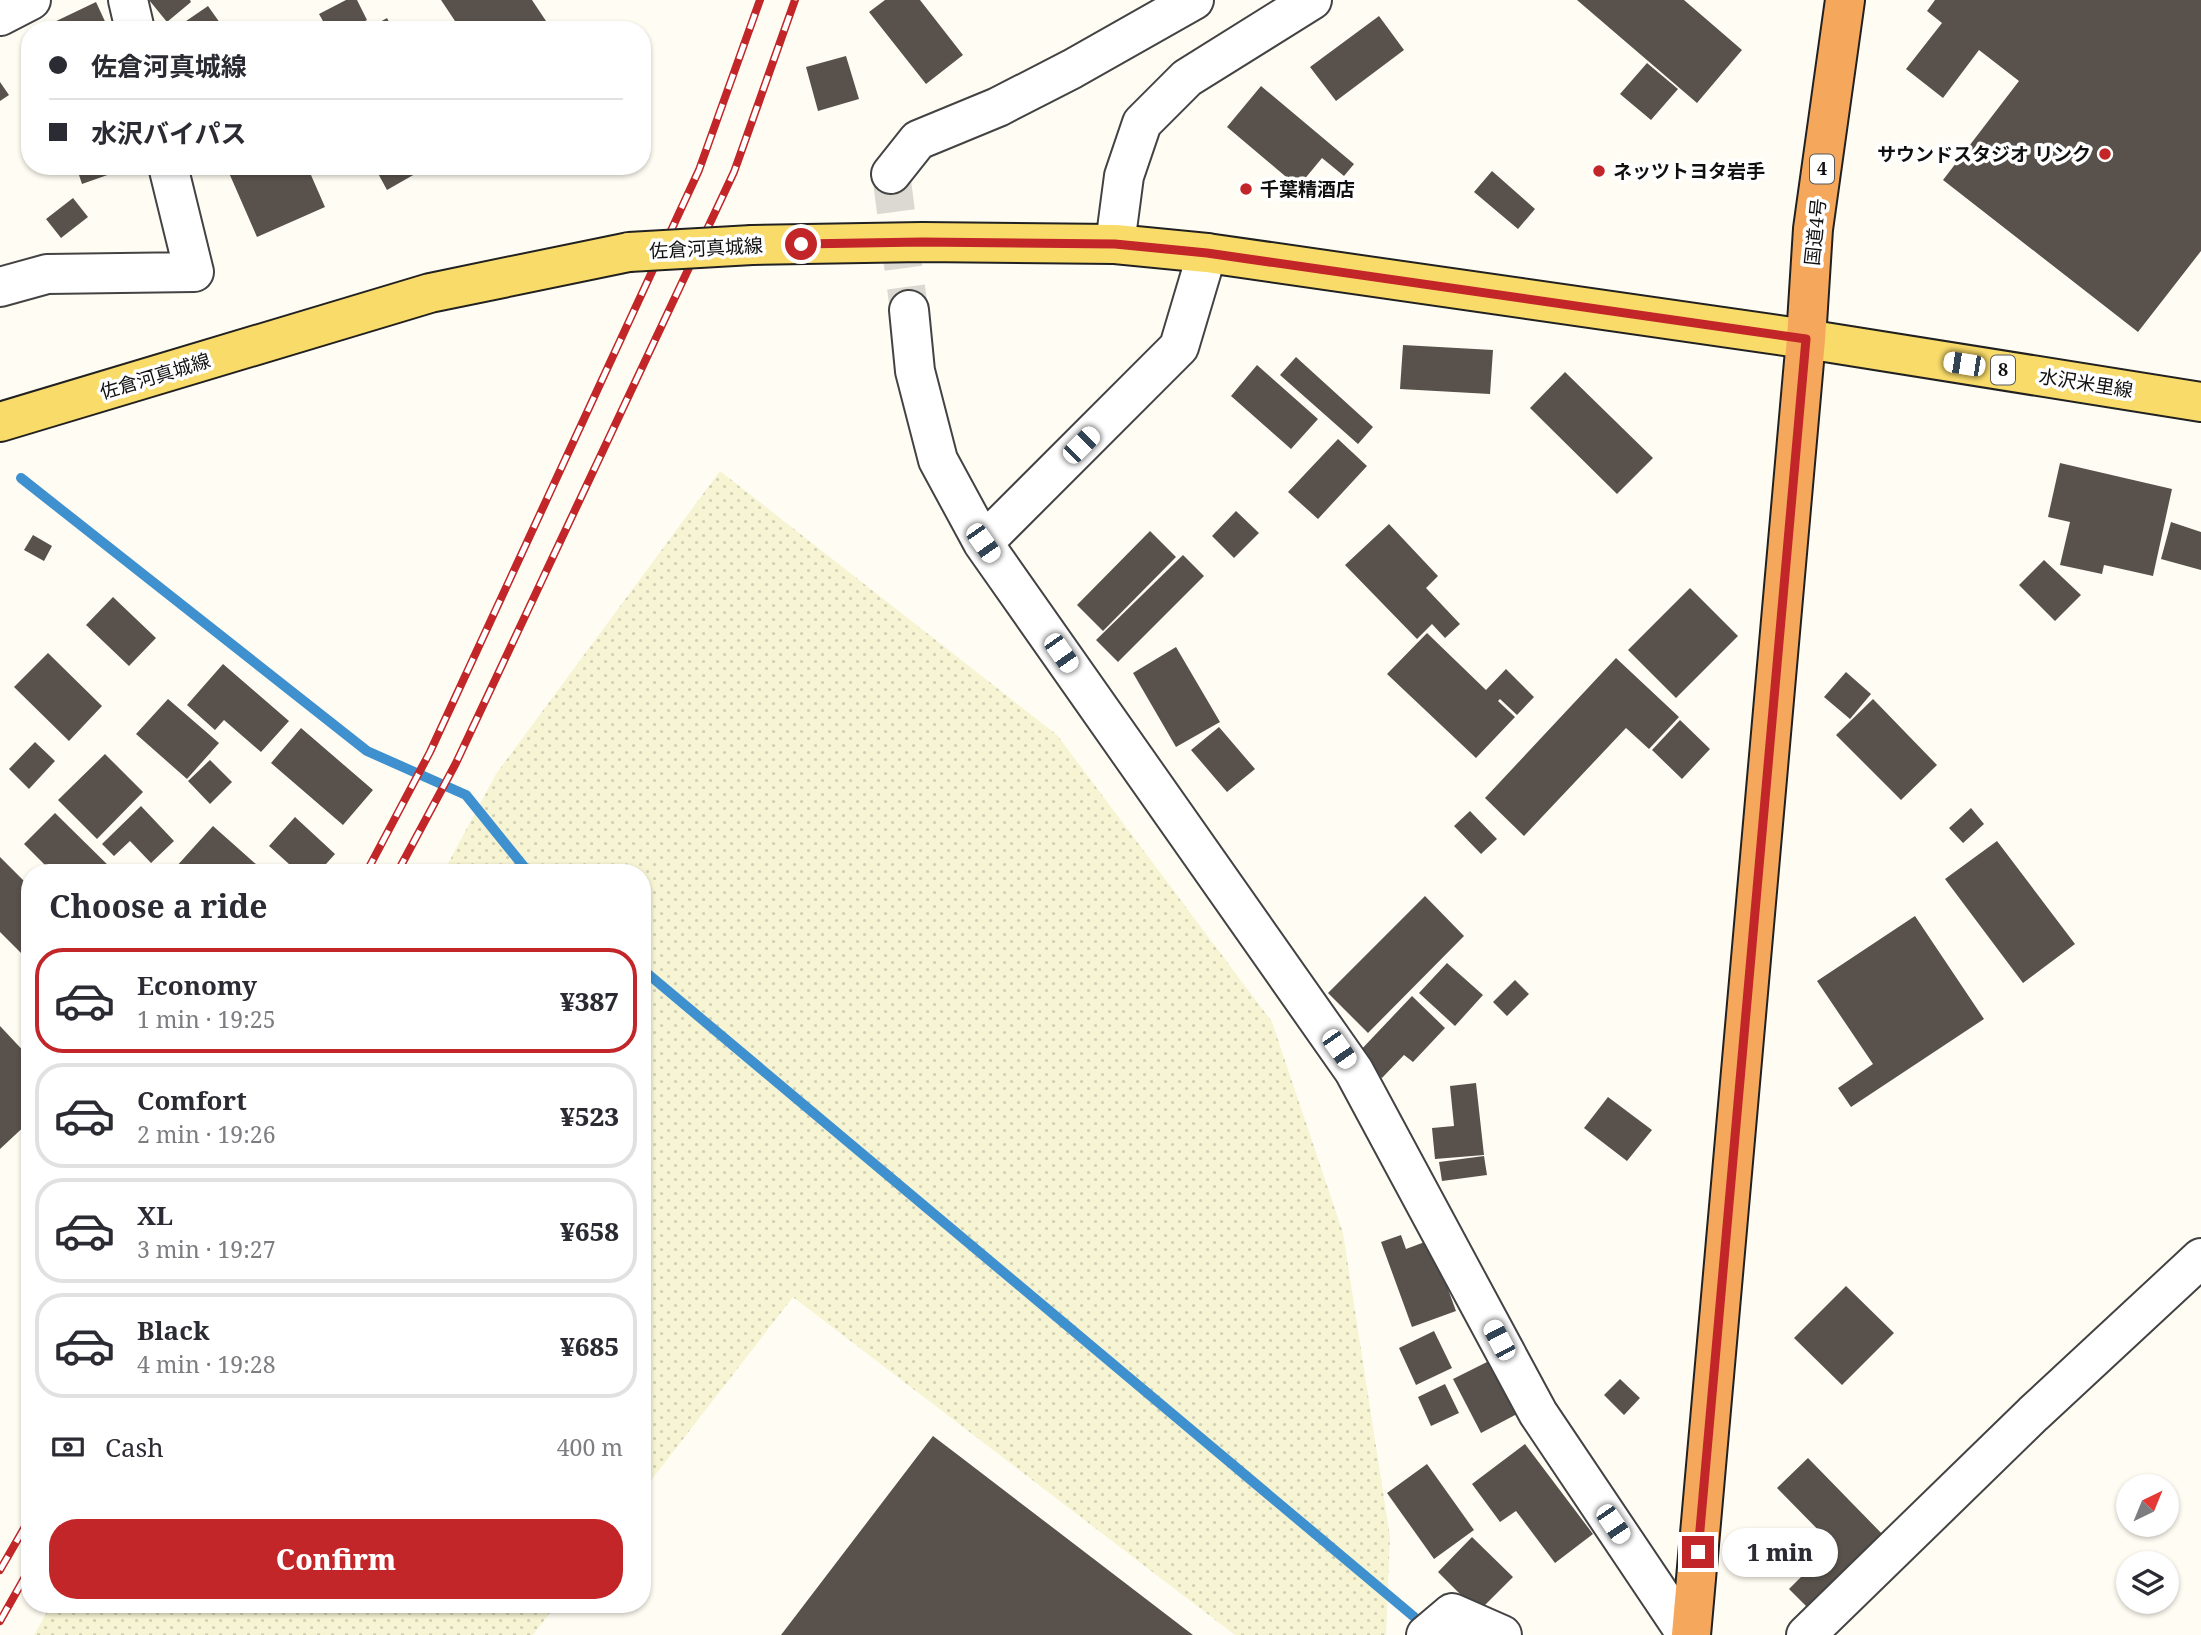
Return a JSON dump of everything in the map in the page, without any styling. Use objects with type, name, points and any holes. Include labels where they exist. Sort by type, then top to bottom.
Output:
[{"type":"highway","name":"国道4号","points":[[1806,339],[1813,229],[1845,0]]},
{"type":"highway","name":"4","points":[[1689,1635],[1806,339]]},
{"type":"main road","name":"佐倉河真城線","points":[[0,422],[430,293],[628,252],[752,245],[922,242],[1115,244],[1207,253],[1806,339]]},
{"type":"main road","name":"水沢米里線","points":[[1806,339],[2201,402]]},
{"type":"street","points":[[0,16],[31,0]]},
{"type":"street","points":[[128,0],[133,21]]},
{"type":"street","points":[[891,174],[918,139],[998,107],[1072,69],[1194,0]]},
{"type":"street","points":[[1115,244],[1124,176],[1142,123],[1187,78],[1312,0]]},
{"type":"street","points":[[0,287],[47,274],[194,272],[170,175]]},
{"type":"street","points":[[983,543],[1179,347],[1207,253]]},
{"type":"street","points":[[909,310],[915,371],[938,460],[983,543],[1354,1071],[1538,1413],[1689,1635]]},
{"type":"street","points":[[1807,1635],[2032,1414],[2201,1258]]},
{"type":"street","points":[[1426,1635],[1452,1613],[1502,1635]]},
{"type":"shaded area","points":[[720,471],[1057,735],[1272,1022],[1343,1233],[1390,1537],[1386,1635],[1235,1635],[793,1297],[651,1480],[651,864],[448,864],[496,774]]},
{"type":"shaded area","points":[[46,1613],[550,1613],[533,1635],[34,1635]]},
{"type":"building","points":[[149,0],[190,0],[191,2],[166,21]]},
{"type":"building","points":[[346,0],[357,0],[367,20],[323,21],[319,14]]},
{"type":"building","points":[[441,0],[532,0],[546,21],[455,21]]},
{"type":"building","points":[[885,0],[920,0],[963,55],[926,84],[869,12]]},
{"type":"building","points":[[1577,0],[1684,0],[1742,50],[1697,103]]},
{"type":"building","points":[[1935,0],[2201,0],[2201,251],[2138,332],[1943,180],[2019,81],[1979,50],[1943,98],[1906,69],[1942,23],[1927,11]]},
{"type":"building","points":[[96,2],[105,21],[56,21]]},
{"type":"building","points":[[208,6],[219,21],[186,21]]},
{"type":"building","points":[[1379,16],[1404,50],[1336,101],[1310,67]]},
{"type":"building","points":[[846,56],[859,99],[818,111],[806,67]]},
{"type":"building","points":[[1647,63],[1678,89],[1651,120],[1620,94]]},
{"type":"building","points":[[0,82],[9,95],[0,101]]},
{"type":"building","points":[[1261,86],[1354,164],[1344,176],[1322,158],[1298,187],[1227,127]]},
{"type":"building","points":[[1492,171],[1535,209],[1518,229],[1474,192]]},
{"type":"building","points":[[79,175],[107,175],[82,184]]},
{"type":"building","points":[[230,175],[311,175],[325,207],[257,237]]},
{"type":"building","points":[[379,175],[413,175],[387,190]]},
{"type":"building","points":[[73,198],[88,217],[61,238],[46,219]]},
{"type":"building","points":[[1403,345],[1493,350],[1490,394],[1400,389]]},
{"type":"building","points":[[1296,357],[1373,427],[1358,444],[1280,375]]},
{"type":"building","points":[[1257,365],[1318,419],[1291,449],[1231,396]]},
{"type":"building","points":[[1565,372],[1653,458],[1617,494],[1530,408]]},
{"type":"building","points":[[1338,439],[1367,466],[1318,519],[1288,492]]},
{"type":"building","points":[[2060,463],[2172,489],[2153,576],[2104,565],[2102,574],[2060,565],[2070,522],[2048,517]]},
{"type":"building","points":[[1236,511],[1259,533],[1234,558],[1212,536]]},
{"type":"building","points":[[2171,522],[2201,532],[2201,570],[2161,559]]},
{"type":"building","points":[[1389,524],[1438,576],[1426,588],[1460,624],[1445,638],[1432,624],[1417,639],[1345,565]]},
{"type":"building","points":[[1150,531],[1176,557],[1103,631],[1077,605]]},
{"type":"building","points":[[33,535],[52,546],[44,561],[24,550]]},
{"type":"building","points":[[1183,555],[1204,576],[1118,662],[1096,640]]},
{"type":"building","points":[[2044,560],[2081,595],[2055,621],[2019,585]]},
{"type":"building","points":[[1690,588],[1738,636],[1676,698],[1628,650]]},
{"type":"building","points":[[113,597],[156,638],[129,666],[86,625]]},
{"type":"building","points":[[1427,633],[1486,690],[1506,669],[1534,697],[1517,715],[1500,699],[1498,701],[1515,717],[1476,758],[1387,674]]},
{"type":"building","points":[[1176,647],[1220,722],[1176,747],[1133,673]]},
{"type":"building","points":[[48,653],[102,706],[69,741],[14,687]]},
{"type":"building","points":[[1616,658],[1679,717],[1649,749],[1626,728],[1524,836],[1485,798]]},
{"type":"building","points":[[223,664],[289,721],[261,752],[224,720],[215,730],[187,705]]},
{"type":"building","points":[[1846,672],[1871,694],[1850,719],[1824,697]]},
{"type":"building","points":[[168,699],[219,743],[187,779],[136,734]]},
{"type":"building","points":[[1873,699],[1937,765],[1901,800],[1836,735]]},
{"type":"building","points":[[1680,720],[1710,749],[1682,779],[1652,750]]},
{"type":"building","points":[[1219,727],[1255,769],[1227,792],[1191,750]]},
{"type":"building","points":[[301,728],[373,790],[343,825],[271,763]]},
{"type":"building","points":[[35,742],[55,761],[29,789],[9,769]]},
{"type":"building","points":[[105,754],[143,792],[97,839],[58,800]]},
{"type":"building","points":[[210,760],[232,782],[210,804],[188,781]]},
{"type":"building","points":[[141,806],[174,841],[151,863],[130,841],[114,856],[102,844]]},
{"type":"building","points":[[1971,808],[1984,824],[1963,843],[1949,828]]},
{"type":"building","points":[[1470,811],[1497,839],[1481,854],[1454,826]]},
{"type":"building","points":[[55,813],[107,864],[44,864],[24,844]]},
{"type":"building","points":[[295,817],[335,854],[326,864],[289,864],[269,846]]},
{"type":"building","points":[[213,826],[256,864],[179,864]]},
{"type":"building","points":[[1997,841],[2075,944],[2023,983],[1945,879]]},
{"type":"building","points":[[0,857],[21,878],[21,953],[0,932]]},
{"type":"building","points":[[1425,896],[1464,936],[1368,1033],[1328,993]]},
{"type":"building","points":[[1915,916],[1984,1019],[1851,1107],[1838,1088],[1873,1064],[1817,981]]},
{"type":"building","points":[[1447,963],[1483,995],[1455,1026],[1419,993]]},
{"type":"building","points":[[1515,980],[1529,994],[1507,1016],[1493,1002]]},
{"type":"building","points":[[1412,996],[1445,1028],[1413,1062],[1404,1055],[1382,1078],[1357,1054]]},
{"type":"building","points":[[0,1026],[21,1048],[21,1129],[0,1149]]},
{"type":"building","points":[[1476,1083],[1484,1155],[1435,1159],[1432,1128],[1454,1126],[1450,1086]]},
{"type":"building","points":[[1608,1097],[1652,1130],[1627,1161],[1584,1128]]},
{"type":"building","points":[[1484,1156],[1487,1175],[1442,1181],[1439,1162]]},
{"type":"building","points":[[1401,1235],[1406,1249],[1430,1240],[1456,1311],[1412,1327],[1381,1242]]},
{"type":"building","points":[[1846,1286],[1894,1333],[1842,1385],[1794,1338]]},
{"type":"building","points":[[1434,1331],[1452,1368],[1416,1385],[1399,1348]]},
{"type":"building","points":[[1489,1361],[1517,1414],[1481,1433],[1453,1379]]},
{"type":"building","points":[[1620,1379],[1640,1398],[1624,1415],[1604,1395]]},
{"type":"building","points":[[1445,1384],[1459,1413],[1431,1426],[1418,1397]]},
{"type":"building","points":[[933,1436],[958,1455],[1193,1635],[781,1635]]},
{"type":"building","points":[[1525,1444],[1593,1534],[1555,1563],[1516,1511],[1500,1522],[1472,1484]]},
{"type":"building","points":[[1808,1458],[1888,1540],[1813,1613],[1789,1589],[1833,1545],[1777,1488]]},
{"type":"building","points":[[1427,1464],[1474,1530],[1434,1559],[1387,1493]]},
{"type":"building","points":[[1472,1537],[1513,1577],[1478,1612],[1438,1572]]},
{"type":"waterway","points":[[21,478],[367,751],[466,795],[522,864]]},
{"type":"waterway","points":[[651,977],[1425,1626]]},
{"type":"tunnel","points":[[891,174],[909,310]]},
{"type":"railway","points":[[371,864],[430,752],[699,170],[760,0]]},
{"type":"railway","points":[[402,864],[456,763],[734,172],[795,0]]},
{"type":"railway","points":[[0,1570],[21,1534]]},
{"type":"railway","points":[[0,1621],[21,1584]]},
{"type":"place","name":"サウンドスタジオ リンク","points":[[2105,154]]},
{"type":"place","name":"ネッツトヨタ岩手","points":[[1599,171]]},
{"type":"place","name":"千葉精酒店","points":[[1246,189]]},
{"type":"route","points":[[801,244],[1115,244],[1207,253],[1806,339],[1698,1552]]}]
